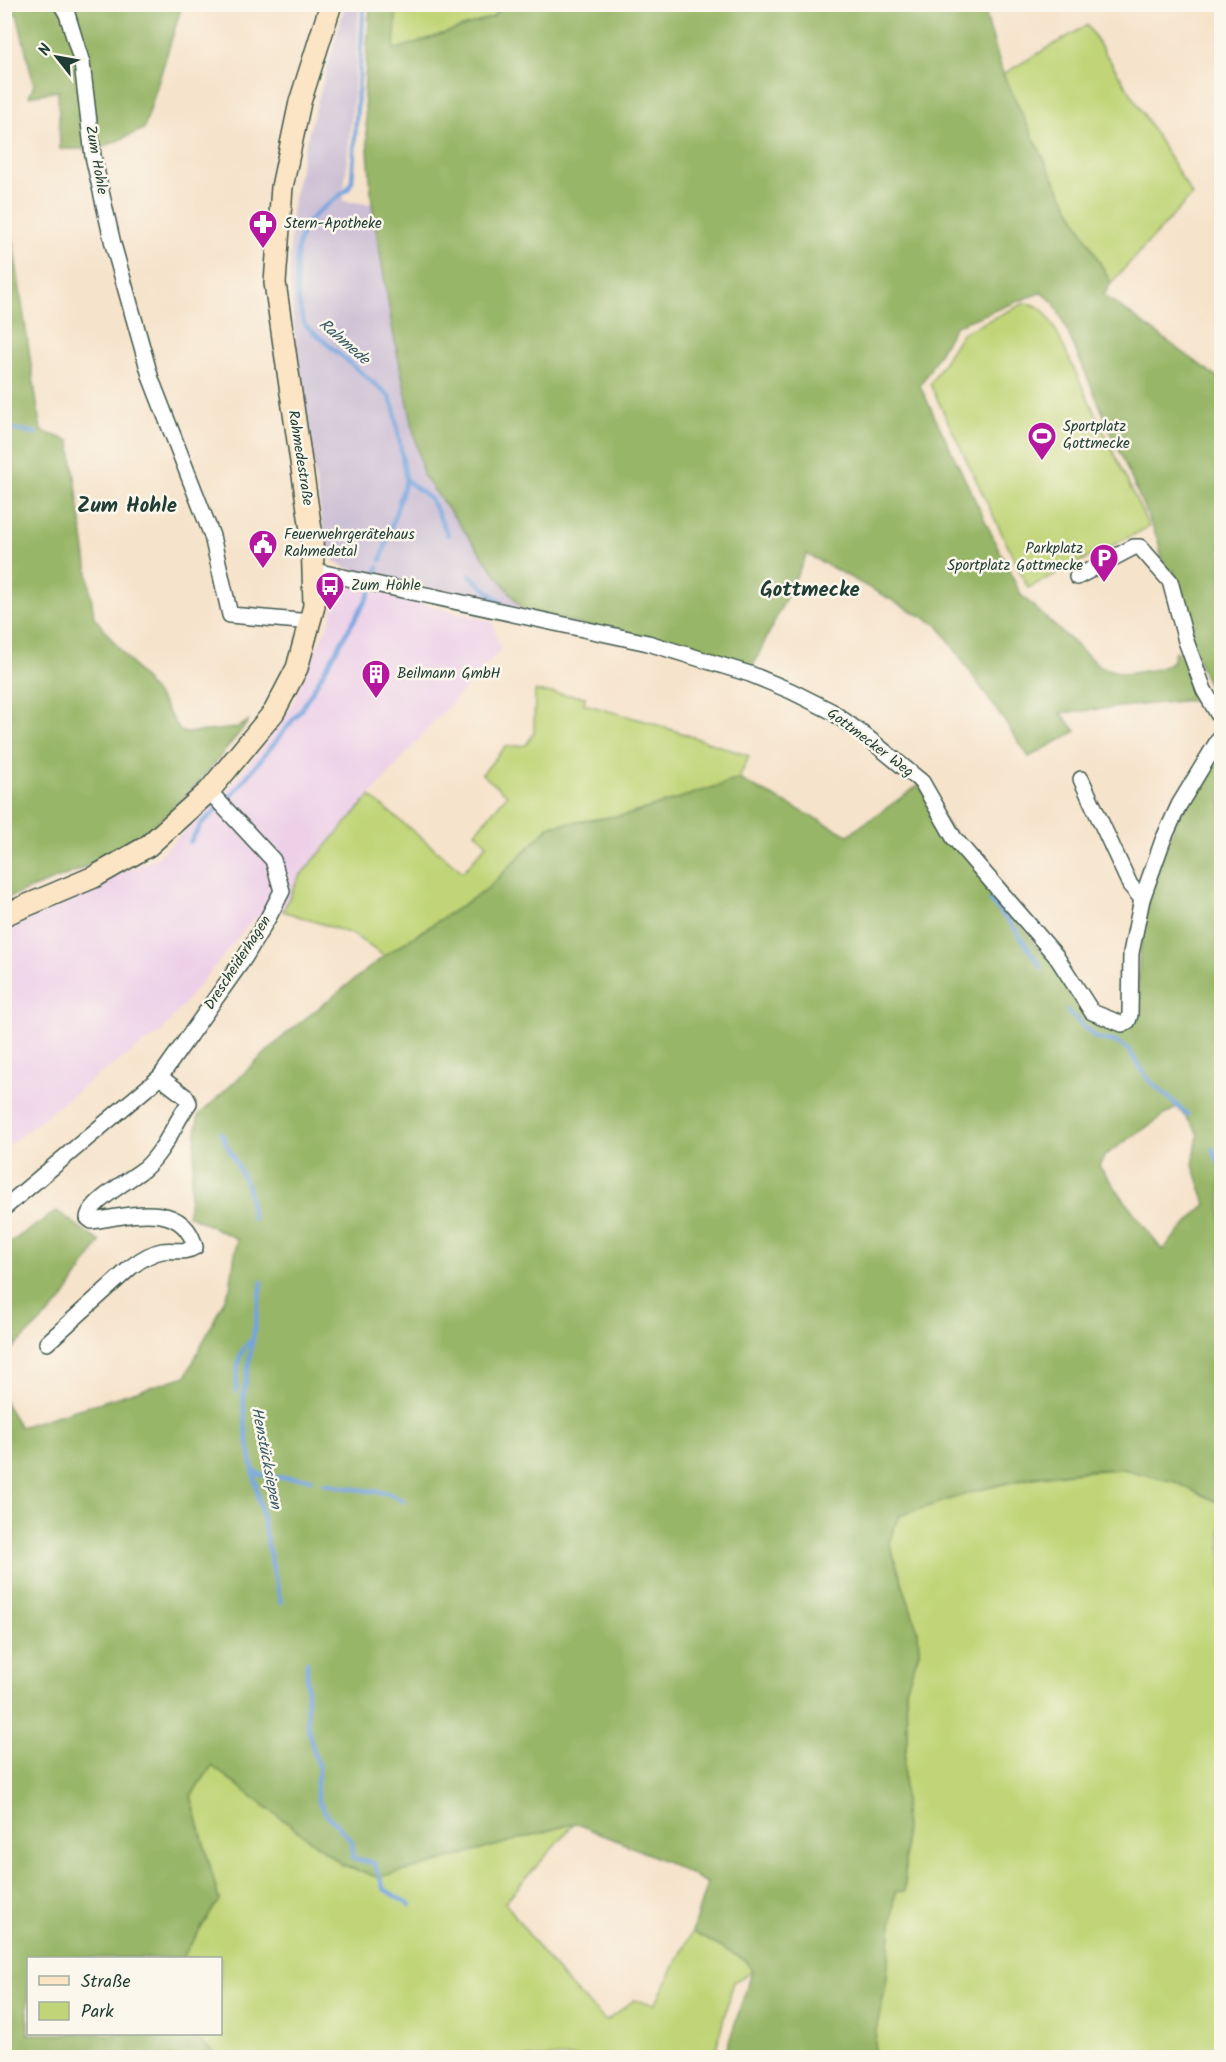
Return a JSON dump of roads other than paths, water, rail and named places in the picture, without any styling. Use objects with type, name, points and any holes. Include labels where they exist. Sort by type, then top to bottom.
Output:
[{"type":"main road","name":"Rahmedestraße","points":[[4,915],[94,877],[148,846],[213,796],[274,712],[297,668],[314,606],[315,571],[275,283],[282,187],[300,102],[331,4]]},
{"type":"street","name":"Zum Hohle","points":[[61,4],[67,14],[82,63],[93,156],[113,244],[151,379],[212,536],[230,615],[310,622]]},
{"type":"street","points":[[1077,577],[1134,547],[1140,547],[1170,581],[1186,641],[1204,690],[1221,721]]},
{"type":"street","name":"Gottmecker Weg","points":[[315,571],[648,643],[750,674],[831,711],[922,782],[954,838],[1056,956],[1092,1012],[1122,1024],[1128,1021],[1130,1015],[1131,952],[1142,899],[1163,840],[1179,805],[1221,734]]},
{"type":"street","points":[[1081,779],[1130,885],[1142,899]]},
{"type":"street","name":"Drescheiderhagen","points":[[4,1208],[160,1077],[245,957],[282,891],[273,860],[213,796]]},
{"type":"street","points":[[47,1343],[142,1259],[162,1251],[189,1251],[195,1247],[192,1235],[180,1222],[162,1215],[142,1212],[92,1221],[88,1218],[88,1213],[97,1203],[146,1167],[160,1151],[189,1102],[186,1097],[160,1077]]},
{"type":"waterway","name":"Rahmede","points":[[364,4],[352,181],[348,189],[309,221],[299,243],[296,272],[299,301],[305,325],[389,396],[394,408],[406,480],[381,560]]},
{"type":"waterway","points":[[4,428],[36,433]]},
{"type":"waterway","name":"Gottmecke","points":[[406,480],[431,499],[448,535]]},
{"type":"waterway","name":"Rahmede","points":[[190,842],[202,823],[232,795],[301,710],[369,595],[378,567]]},
{"type":"waterway","name":"Gottmecke","points":[[470,575],[500,602]]},
{"type":"waterway","name":"Gottmecke","points":[[990,901],[1013,926],[1041,967]]},
{"type":"waterway","name":"Gottmecke","points":[[1067,1011],[1096,1038],[1116,1042],[1128,1049],[1148,1079],[1188,1115]]},
{"type":"waterway","name":"Henstücksiepen","points":[[221,1133],[248,1187],[253,1219]]},
{"type":"waterway","name":"Gottmecke","points":[[1212,1149],[1222,1168]]},
{"type":"waterway","name":"Henstücksiepen","points":[[262,1282],[243,1399],[247,1438],[281,1603]]},
{"type":"waterway","points":[[236,1391],[240,1356],[252,1340]]},
{"type":"waterway","points":[[256,1472],[274,1477],[311,1479]]},
{"type":"waterway","points":[[324,1483],[387,1493],[404,1501]]},
{"type":"waterway","name":"Henstücksiepen","points":[[307,1662],[307,1718],[319,1769],[316,1787],[318,1800],[324,1811],[352,1841],[352,1858],[374,1863],[384,1889],[410,1905]]},
{"type":"place","name":"Stern-Apotheke","points":[[263,250]]},
{"type":"place","name":"Sportplatz Gottmecke","points":[[1042,462]]},
{"type":"place","name":"Feuerwehrgerätehaus Rahmedetal","points":[[263,570]]},
{"type":"place","name":"Parkplatz Sportplatz Gottmecke","points":[[1104,584]]},
{"type":"place","name":"Zum Hohle","points":[[330,612]]},
{"type":"place","name":"Beilmann GmbH","points":[[376,700]]},
{"type":"district","name":"Zum Hohle","points":[[127,506]]},
{"type":"district","name":"Gottmecke","points":[[810,590]]}]
